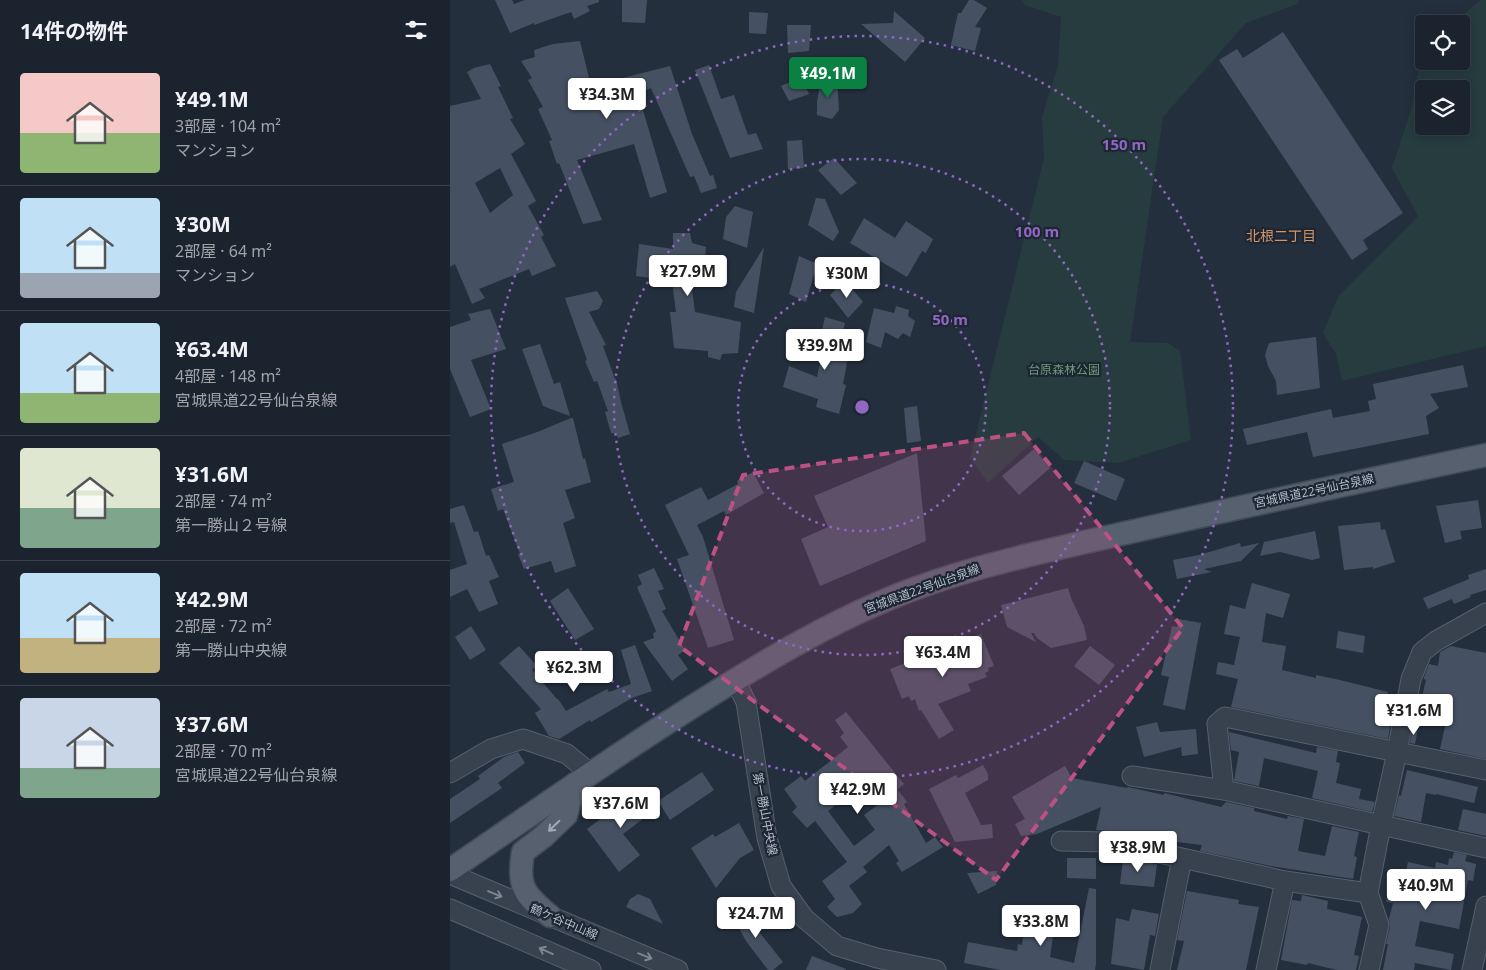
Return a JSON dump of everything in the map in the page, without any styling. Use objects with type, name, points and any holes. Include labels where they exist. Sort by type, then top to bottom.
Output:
[{"type":"main road","name":"宮城県道22号仙台泉線","points":[[450,870],[583,778],[736,680],[829,626],[880,602],[967,570],[1220,511],[1486,455]]},
{"type":"main road","points":[[550,916],[526,894],[520,874],[523,852],[544,836],[566,815],[583,778]]},
{"type":"street","points":[[1369,970],[1378,926],[1368,893],[1410,679],[1422,652],[1436,641],[1486,612]]},
{"type":"street","name":"第一勝山中央線","points":[[736,680],[746,702],[767,838],[781,886],[804,918],[837,946],[877,958],[936,970]]},
{"type":"street","points":[[1224,790],[1217,724],[1225,717],[1486,770]]},
{"type":"street","points":[[450,773],[491,748],[523,739],[567,754],[583,778]]},
{"type":"street","points":[[1132,776],[1224,790],[1486,848]]},
{"type":"street","points":[[1061,841],[1107,842],[1285,881],[1368,893]]},
{"type":"street","points":[[1160,970],[1182,858]]},
{"type":"street","name":"鶴ケ谷中山線","points":[[450,874],[678,970]]},
{"type":"street","points":[[1266,970],[1285,881]]},
{"type":"street","points":[[1472,970],[1486,906]]},
{"type":"street","points":[[450,909],[591,970]]},
{"type":"highlighted area","points":[[1024,433],[1183,628],[996,880],[679,646],[743,475]]},
{"type":"green space","name":"台原森林公園","points":[[1022,0],[1299,0],[1297,4],[1246,23],[1163,117],[1130,342],[1168,343],[1180,351],[1191,440],[1118,463],[1064,460],[1038,437],[988,483],[970,458],[1044,158],[1042,117],[1058,65],[1061,17],[1025,5]]},
{"type":"green space","points":[[1480,0],[1486,0],[1486,346],[1342,381],[1336,354],[1323,333],[1338,297],[1418,216],[1392,168],[1411,110],[1415,90],[1415,135],[1470,135],[1470,80],[1417,80],[1419,70],[1470,70],[1470,15],[1463,15]]},
{"type":"building","points":[[495,0],[512,0],[514,4],[525,0],[599,0],[599,2],[587,6],[590,11],[574,19],[571,12],[534,25],[534,23],[510,33]]},
{"type":"building","points":[[622,0],[647,0],[645,23],[622,22]]},
{"type":"building","points":[[969,0],[974,0],[987,8],[975,27],[981,28],[975,51],[951,45],[958,13],[961,13]]},
{"type":"building","points":[[894,11],[925,38],[905,62],[861,24],[893,23]]},
{"type":"building","points":[[749,12],[768,13],[766,34],[749,33]]},
{"type":"building","points":[[787,25],[811,25],[809,51],[788,53]]},
{"type":"building","points":[[1283,32],[1403,213],[1363,240],[1368,249],[1352,260],[1219,60],[1237,49],[1243,58]]},
{"type":"building","points":[[580,41],[591,86],[670,66],[692,134],[710,176],[713,175],[717,188],[701,193],[694,176],[690,177],[651,88],[638,93],[667,192],[650,198],[634,144],[577,160],[602,220],[583,224],[559,163],[557,164],[549,141],[552,140],[538,109],[543,107],[528,80],[532,78],[521,61],[535,57],[534,50],[553,44]]},
{"type":"building","points":[[490,64],[501,86],[498,87],[513,118],[510,119],[525,144],[511,154],[536,201],[528,206],[544,235],[541,237],[556,266],[532,276],[529,269],[479,289],[485,298],[472,304],[455,264],[450,267],[450,106],[481,99],[467,72]],"holes":[[[500,168],[513,195],[490,213],[475,183]]]},
{"type":"building","points":[[709,65],[721,99],[734,95],[748,135],[756,133],[763,149],[730,158],[695,70]]},
{"type":"building","points":[[801,77],[809,94],[789,101],[781,86]]},
{"type":"building","points":[[821,79],[837,79],[839,110],[832,119],[817,115]]},
{"type":"building","points":[[802,140],[804,168],[788,169],[787,141]]},
{"type":"building","points":[[834,158],[857,183],[841,195],[818,170]]},
{"type":"building","points":[[816,198],[825,199],[839,232],[833,241],[808,225]]},
{"type":"building","points":[[735,206],[753,212],[747,248],[723,239],[726,217]]},
{"type":"building","points":[[864,218],[895,238],[906,221],[933,239],[926,253],[922,251],[907,277],[850,243]]},
{"type":"building","points":[[673,233],[690,233],[692,243],[706,247],[704,274],[690,273],[695,312],[741,322],[738,353],[722,354],[720,360],[708,357],[708,351],[674,348],[670,312],[676,312],[672,281],[636,276],[639,244],[673,249]]},
{"type":"building","points":[[764,247],[754,313],[734,307],[736,292]]},
{"type":"building","points":[[799,256],[817,264],[806,302],[789,294]]},
{"type":"building","points":[[845,280],[863,302],[848,318],[830,295]]},
{"type":"building","points":[[597,291],[603,301],[599,309],[589,312],[606,345],[603,346],[616,379],[630,434],[618,438],[616,433],[611,433],[605,412],[608,411],[597,381],[594,382],[585,361],[587,360],[565,298]]},
{"type":"building","points":[[896,306],[909,310],[908,316],[915,321],[910,337],[903,333],[898,339],[885,332],[881,348],[866,342],[874,308],[894,313]]},
{"type":"building","points":[[490,309],[506,349],[471,360],[491,409],[470,417],[450,369],[450,327],[471,320],[468,314]]},
{"type":"building","points":[[825,317],[845,323],[840,342],[850,347],[843,384],[846,385],[839,414],[816,407],[818,399],[783,387],[789,366],[817,377],[823,348],[819,345]]},
{"type":"building","points":[[1316,337],[1320,388],[1277,395],[1276,381],[1268,366],[1265,355],[1269,343]]},
{"type":"building","points":[[540,344],[554,384],[560,382],[570,416],[543,406],[522,349]]},
{"type":"building","points":[[1463,365],[1468,387],[1430,394],[1439,408],[1426,416],[1429,434],[1313,457],[1307,432],[1247,445],[1243,429],[1331,409],[1333,418],[1370,411],[1368,401],[1376,399],[1373,384]]},
{"type":"building","points":[[917,406],[921,441],[907,443],[904,408]]},
{"type":"building","points":[[573,418],[591,482],[565,490],[575,518],[563,523],[576,566],[555,573],[551,561],[524,569],[503,509],[498,511],[491,489],[514,482],[502,444]]},
{"type":"building","points":[[1034,449],[1050,468],[1019,495],[1002,476]]},
{"type":"building","points":[[917,453],[926,541],[820,586],[801,539],[828,527],[814,496]]},
{"type":"building","points":[[1084,461],[1125,479],[1116,501],[1074,483]]},
{"type":"building","points":[[753,472],[764,493],[726,515],[724,511],[697,525],[703,537],[734,640],[708,648],[677,559],[689,555],[665,505],[701,487],[708,500],[738,484],[737,481]]},
{"type":"building","points":[[1478,500],[1482,528],[1460,531],[1462,539],[1445,543],[1436,506]]},
{"type":"building","points":[[464,505],[474,532],[478,531],[486,556],[489,555],[499,577],[489,581],[498,604],[479,612],[467,589],[450,597],[450,570],[467,564],[454,522],[450,523],[450,509]]},
{"type":"building","points":[[1380,522],[1381,530],[1385,529],[1395,562],[1373,569],[1373,567],[1344,570],[1338,526]]},
{"type":"building","points":[[1315,531],[1320,558],[1312,560],[1280,552],[1260,556],[1264,542]]},
{"type":"building","points":[[1240,543],[1241,547],[1259,543],[1241,561],[1204,569],[1212,572],[1177,579],[1173,560],[1199,555]]},
{"type":"building","points":[[654,568],[664,589],[658,591],[666,609],[662,611],[685,650],[678,655],[688,669],[672,681],[643,642],[654,638],[653,634],[656,631],[637,587],[642,584],[638,575]]},
{"type":"building","points":[[1486,569],[1486,590],[1470,595],[1471,597],[1454,604],[1452,599],[1428,609],[1423,598],[1469,579],[1468,575]]},
{"type":"building","points":[[1252,583],[1290,594],[1283,618],[1266,613],[1262,642],[1286,646],[1282,670],[1316,678],[1316,675],[1388,692],[1381,720],[1391,722],[1388,739],[1231,707],[1238,679],[1216,674],[1218,662],[1234,665],[1240,637],[1224,634],[1230,605],[1245,609]]},
{"type":"building","points":[[568,588],[594,629],[575,640],[550,601]]},
{"type":"building","points":[[1068,588],[1084,626],[1087,640],[1051,648],[1037,638],[1034,633],[1031,633],[1036,642],[1007,627],[1001,605]]},
{"type":"building","points":[[1179,619],[1201,623],[1185,710],[1163,705],[1169,677],[1161,675],[1172,626],[1177,627]]},
{"type":"building","points":[[471,626],[486,650],[470,660],[455,637]]},
{"type":"building","points":[[1338,631],[1365,636],[1363,653],[1336,648]]},
{"type":"building","points":[[981,634],[994,666],[988,668],[989,671],[985,673],[987,677],[968,684],[971,691],[938,704],[954,730],[939,739],[921,710],[919,711],[915,699],[911,701],[909,696],[902,699],[890,669]]},
{"type":"building","points":[[635,645],[652,691],[632,698],[559,739],[549,736],[535,713],[541,709],[499,663],[519,646],[537,666],[532,670],[558,699],[566,711],[607,689],[609,692],[631,684],[621,650]]},
{"type":"building","points":[[1090,646],[1115,665],[1099,685],[1074,666]]},
{"type":"building","points":[[1451,646],[1486,653],[1486,759],[1440,749],[1447,717],[1419,710],[1426,680],[1424,677],[1429,664],[1438,666],[1440,652]]},
{"type":"building","points":[[846,712],[904,784],[891,795],[875,775],[828,811],[854,846],[875,830],[864,815],[898,790],[907,802],[904,804],[926,843],[935,837],[943,847],[902,872],[896,863],[899,861],[889,845],[863,867],[867,872],[849,886],[862,904],[853,913],[837,917],[827,907],[835,899],[822,881],[847,862],[815,821],[807,828],[792,812],[797,807],[784,789],[801,776],[805,781],[848,747],[840,737],[844,733],[835,720]]},
{"type":"building","points":[[1157,722],[1160,732],[1196,729],[1198,754],[1182,756],[1181,747],[1144,757],[1136,727]]},
{"type":"building","points":[[1413,728],[1418,729],[1415,744],[1410,743]]},
{"type":"building","points":[[1229,732],[1316,753],[1317,747],[1338,751],[1336,762],[1340,763],[1336,783],[1361,789],[1359,799],[1375,802],[1372,812],[1312,798],[1318,771],[1264,758],[1259,786],[1234,781],[1239,752],[1231,750]]},
{"type":"building","points":[[518,752],[525,763],[498,783],[502,788],[450,823],[450,799],[480,779],[478,776],[504,757]]},
{"type":"building","points":[[983,765],[988,774],[988,780],[965,793],[981,825],[992,824],[993,838],[955,842],[929,789],[956,775],[958,778]]},
{"type":"building","points":[[1065,766],[1072,778],[1164,795],[1164,793],[1221,807],[1226,802],[1254,808],[1254,811],[1287,819],[1288,816],[1304,819],[1298,851],[1325,856],[1332,826],[1359,832],[1354,856],[1357,857],[1353,879],[1271,866],[1200,851],[1202,845],[1160,840],[1160,842],[1096,830],[1101,807],[1037,834],[1021,836],[1015,824],[1025,819],[1012,797]]},
{"type":"building","points":[[1407,770],[1478,787],[1474,803],[1426,793],[1421,822],[1394,816]]},
{"type":"building","points":[[702,772],[714,790],[670,820],[658,801]]},
{"type":"building","points":[[641,789],[656,809],[623,834],[640,855],[619,872],[587,829]]},
{"type":"building","points":[[1463,809],[1486,814],[1486,836],[1458,830]]},
{"type":"building","points":[[739,823],[754,850],[740,858],[716,888],[691,848],[713,834],[715,837]]},
{"type":"building","points":[[1454,852],[1467,855],[1465,861],[1476,864],[1473,881],[1468,880],[1459,929],[1420,921],[1415,946],[1454,954],[1451,970],[1415,963],[1414,970],[1383,970],[1390,927],[1389,919],[1393,903],[1386,902],[1389,886],[1402,889],[1408,862],[1435,868],[1436,862],[1448,865],[1449,858],[1452,859]]},
{"type":"building","points":[[1067,858],[1096,858],[1096,879],[1067,878]]},
{"type":"building","points":[[1123,858],[1157,864],[1154,887],[1120,884]]},
{"type":"building","points":[[997,871],[996,885],[978,894],[967,873]]},
{"type":"building","points":[[1089,888],[1096,889],[1095,970],[1000,970],[964,963],[968,942],[1017,951],[1018,944],[1022,945],[1027,907],[1035,922],[1035,919],[1055,922],[1050,957],[1074,963]]},
{"type":"building","points":[[1187,891],[1239,900],[1238,904],[1259,907],[1246,970],[1177,970],[1184,941],[1177,940]]},
{"type":"building","points":[[638,894],[650,899],[663,924],[626,907],[630,899]]},
{"type":"building","points":[[1302,895],[1328,901],[1327,909],[1362,917],[1354,955],[1359,956],[1356,970],[1337,970],[1308,963],[1307,965],[1281,960],[1292,900],[1301,901]]},
{"type":"building","points":[[745,904],[760,933],[783,962],[773,970],[768,970],[746,941],[731,914]]},
{"type":"building","points":[[1132,909],[1159,914],[1155,936],[1150,935],[1144,970],[1111,964],[1116,918],[1129,921]]},
{"type":"building","points":[[812,956],[846,969],[846,970],[806,970]]},
{"type":"district","name":"北根二丁目","points":[[1281,236]]}]
